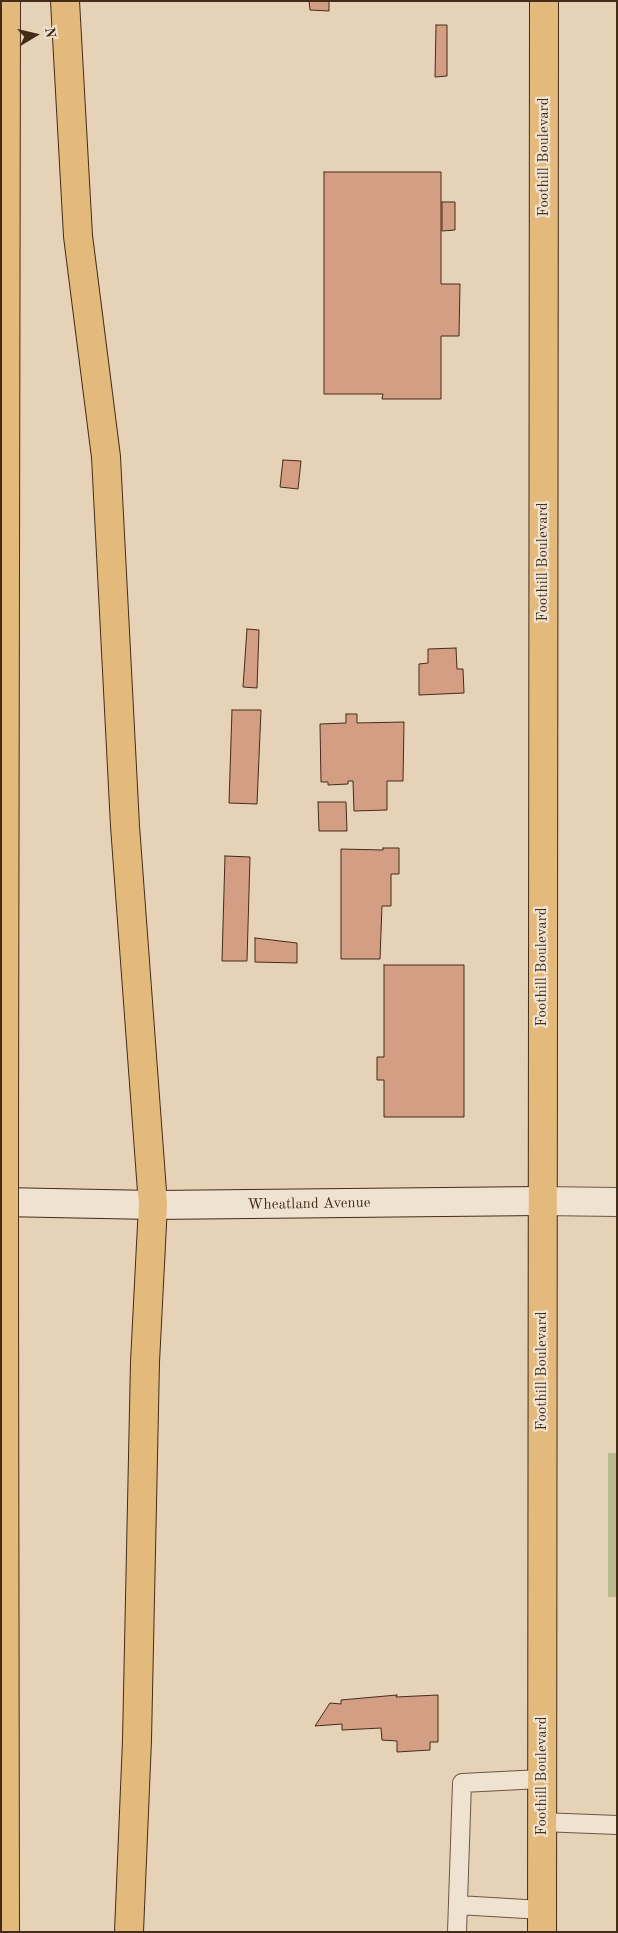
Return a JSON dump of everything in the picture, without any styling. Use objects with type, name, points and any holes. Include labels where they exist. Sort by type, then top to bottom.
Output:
[{"type":"main road","points":[[5,1932],[6,1]]},
{"type":"main road","points":[[65,1],[78,236],[106,457],[126,836],[154,1206],[145,1362],[137,1740],[129,1932]]},
{"type":"main road","name":"Foothill Boulevard","points":[[542,1921],[541,1201],[544,1]]},
{"type":"street","name":"Wheatland Avenue","points":[[1,1202],[154,1206],[541,1201],[617,1202]]},
{"type":"lane","points":[[457,1932],[462,1783],[542,1779]]},
{"type":"lane","points":[[542,1822],[617,1825]]},
{"type":"lane","points":[[458,1906],[542,1921]]},
{"type":"green space","points":[[608,1453],[617,1453],[617,1597],[608,1597]]},
{"type":"building","points":[[309,1],[329,1],[329,11],[310,10]]},
{"type":"building","points":[[436,25],[447,25],[447,76],[435,77]]},
{"type":"building","points":[[324,172],[441,172],[441,284],[460,284],[459,336],[441,336],[441,399],[382,399],[383,394],[324,394]]},
{"type":"building","points":[[442,202],[455,202],[455,230],[442,231]]},
{"type":"building","points":[[283,460],[301,461],[298,489],[280,487]]},
{"type":"building","points":[[247,629],[259,630],[257,688],[243,687]]},
{"type":"building","points":[[456,648],[457,669],[463,669],[464,693],[419,695],[419,664],[428,663],[428,649]]},
{"type":"building","points":[[232,710],[261,710],[257,804],[229,803]]},
{"type":"building","points":[[346,714],[357,714],[357,723],[404,722],[403,781],[387,781],[387,810],[354,811],[353,781],[348,781],[348,784],[328,785],[328,782],[321,782],[320,724],[346,723]]},
{"type":"building","points":[[318,802],[346,802],[347,831],[319,831]]},
{"type":"building","points":[[383,848],[399,848],[399,874],[391,874],[391,906],[382,906],[380,959],[341,959],[341,849],[383,850]]},
{"type":"building","points":[[225,856],[250,857],[247,961],[222,961]]},
{"type":"building","points":[[255,938],[297,943],[297,963],[255,962]]},
{"type":"building","points":[[384,965],[464,965],[464,1117],[384,1117],[384,1080],[377,1080],[377,1057],[384,1057]]},
{"type":"building","points":[[397,1695],[396,1697],[438,1695],[438,1742],[430,1742],[430,1750],[397,1752],[397,1741],[382,1740],[381,1728],[342,1730],[342,1724],[315,1726],[330,1703],[341,1704],[341,1700]]}]
